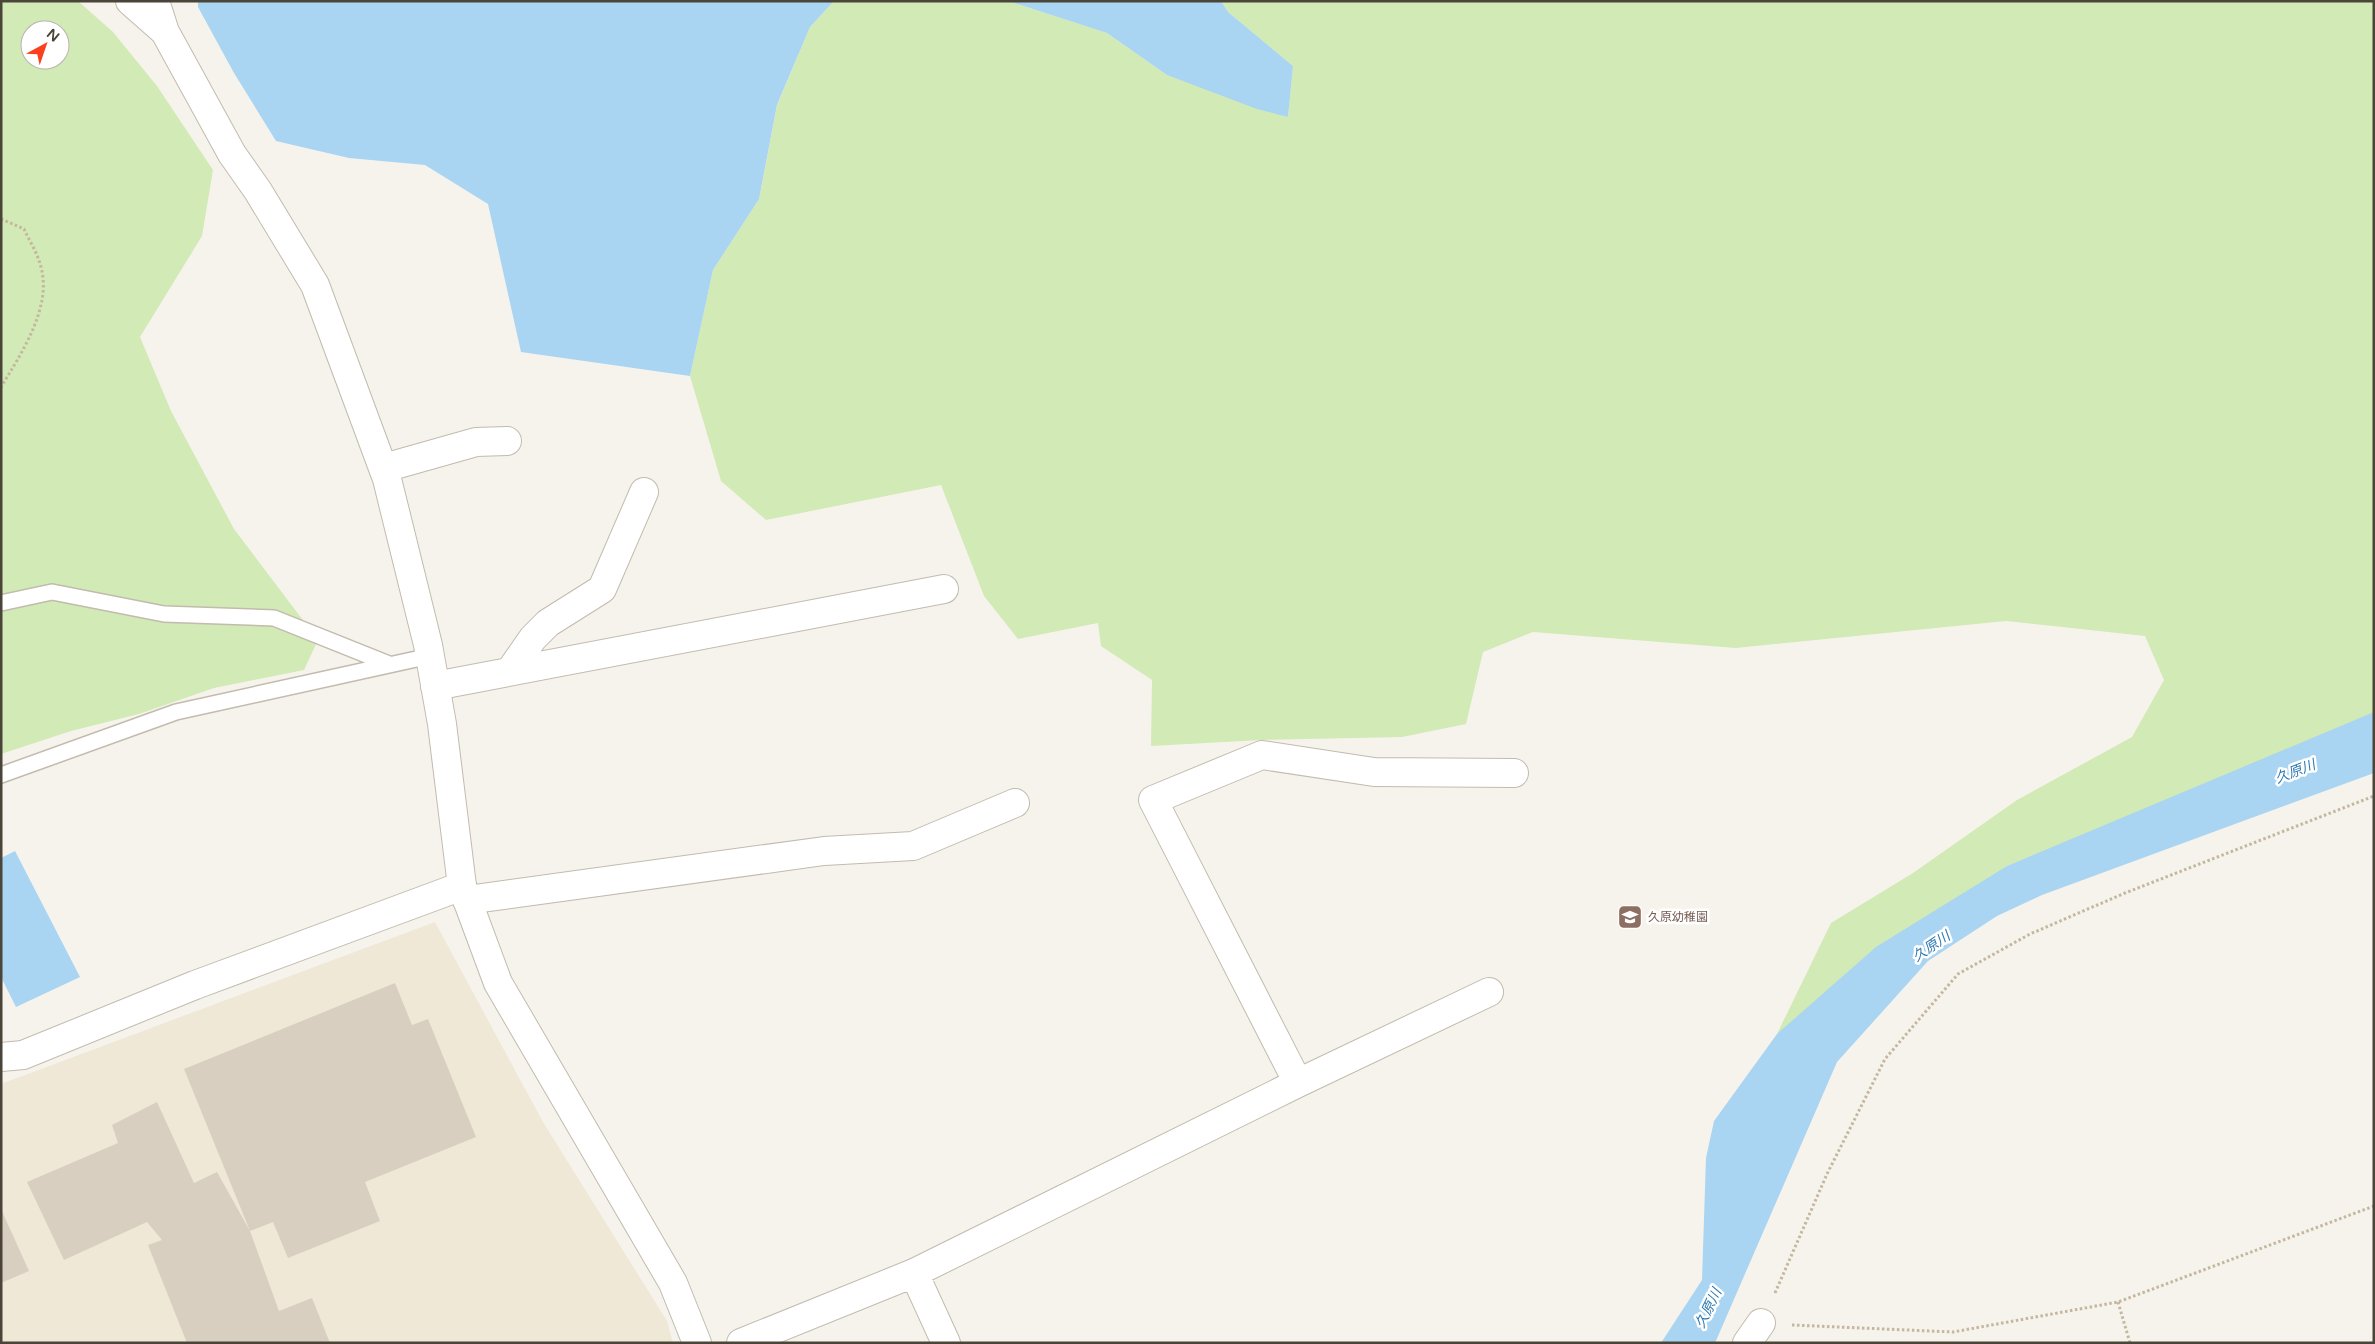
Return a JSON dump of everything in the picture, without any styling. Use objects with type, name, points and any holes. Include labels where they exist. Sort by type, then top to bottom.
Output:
[{"type":"street","points":[[130,1],[165,32]]},
{"type":"street","points":[[155,1],[165,32],[232,154],[258,191],[315,285],[384,468],[430,656],[465,893],[498,983],[673,1283],[697,1343]]},
{"type":"street","points":[[384,468],[476,442],[507,441]]},
{"type":"street","points":[[510,671],[533,638],[548,623],[602,590],[644,492]]},
{"type":"street","points":[[435,686],[944,589]]},
{"type":"street","points":[[1298,1083],[1153,800],[1262,755],[1374,772],[1514,773]]},
{"type":"street","points":[[1,1057],[23,1055],[195,985],[465,893],[824,851],[913,846],[1015,803]]},
{"type":"street","points":[[741,1343],[914,1274],[1298,1083],[1489,992]]},
{"type":"street","points":[[914,1274],[946,1343]]},
{"type":"lane","points":[[1,603],[52,592],[164,614],[274,618],[389,664]]},
{"type":"lane","points":[[1,775],[176,712],[430,656]]},
{"type":"path","points":[[1,219],[24,229],[41,266],[42,294],[32,334],[1,387]]},
{"type":"path","points":[[2374,796],[2125,893],[2030,934],[1958,974],[1885,1059],[1827,1174],[1754,1333],[1953,1332],[2118,1302],[2374,1206]]},
{"type":"path","points":[[2118,1302],[2130,1343]]},
{"type":"shaded area","points":[[435,922],[543,1122],[667,1321],[673,1343],[1,1343],[1,1084]]},
{"type":"green space","points":[[1,1],[78,1],[113,32],[157,86],[213,170],[202,236],[140,337],[171,411],[234,529],[318,640],[304,670],[214,688],[139,714],[71,731],[1,754]]},
{"type":"green space","points":[[834,1],[1008,1],[1107,33],[1167,75],[1288,117],[1293,66],[1228,12],[1221,1],[2374,1],[2374,723],[2007,866],[1777,1034],[1831,923],[1913,873],[2017,800],[2132,737],[2164,680],[2145,636],[2006,621],[1736,648],[1533,632],[1483,652],[1466,724],[1402,737],[1261,740],[1151,746],[1152,680],[1101,646],[1098,623],[1018,639],[984,596],[941,485],[766,520],[721,481],[690,376],[713,270],[759,199],[777,106],[810,27]]},
{"type":"water","points":[[198,1],[834,1],[810,27],[777,105],[759,199],[713,270],[690,376],[521,352],[488,204],[425,165],[349,158],[276,141],[234,73],[198,7]]},
{"type":"water","points":[[1008,1],[1221,1],[1228,12],[1293,66],[1288,117],[1257,109],[1167,75],[1107,33]]},
{"type":"water","name":"久原川","points":[[2374,712],[2374,773],[2042,895],[1997,916],[1928,961],[1837,1062],[1715,1343],[1661,1343],[1702,1280],[1706,1158],[1714,1121],[1777,1034],[1876,947],[2007,866]]},
{"type":"water","points":[[15,851],[80,977],[16,1007],[1,977],[1,858]]},
{"type":"building","points":[[395,983],[412,1025],[428,1019],[476,1137],[365,1182],[380,1221],[288,1258],[273,1222],[250,1231],[184,1069]]},
{"type":"building","points":[[157,1102],[194,1183],[217,1172],[250,1231],[279,1311],[312,1298],[330,1343],[187,1343],[148,1245],[162,1240],[147,1222],[64,1260],[27,1182],[118,1143],[112,1125]]},
{"type":"building","points":[[1,1209],[29,1271],[1,1283]]},
{"type":"place","name":"久原幼稚園","points":[[1630,917]]}]
